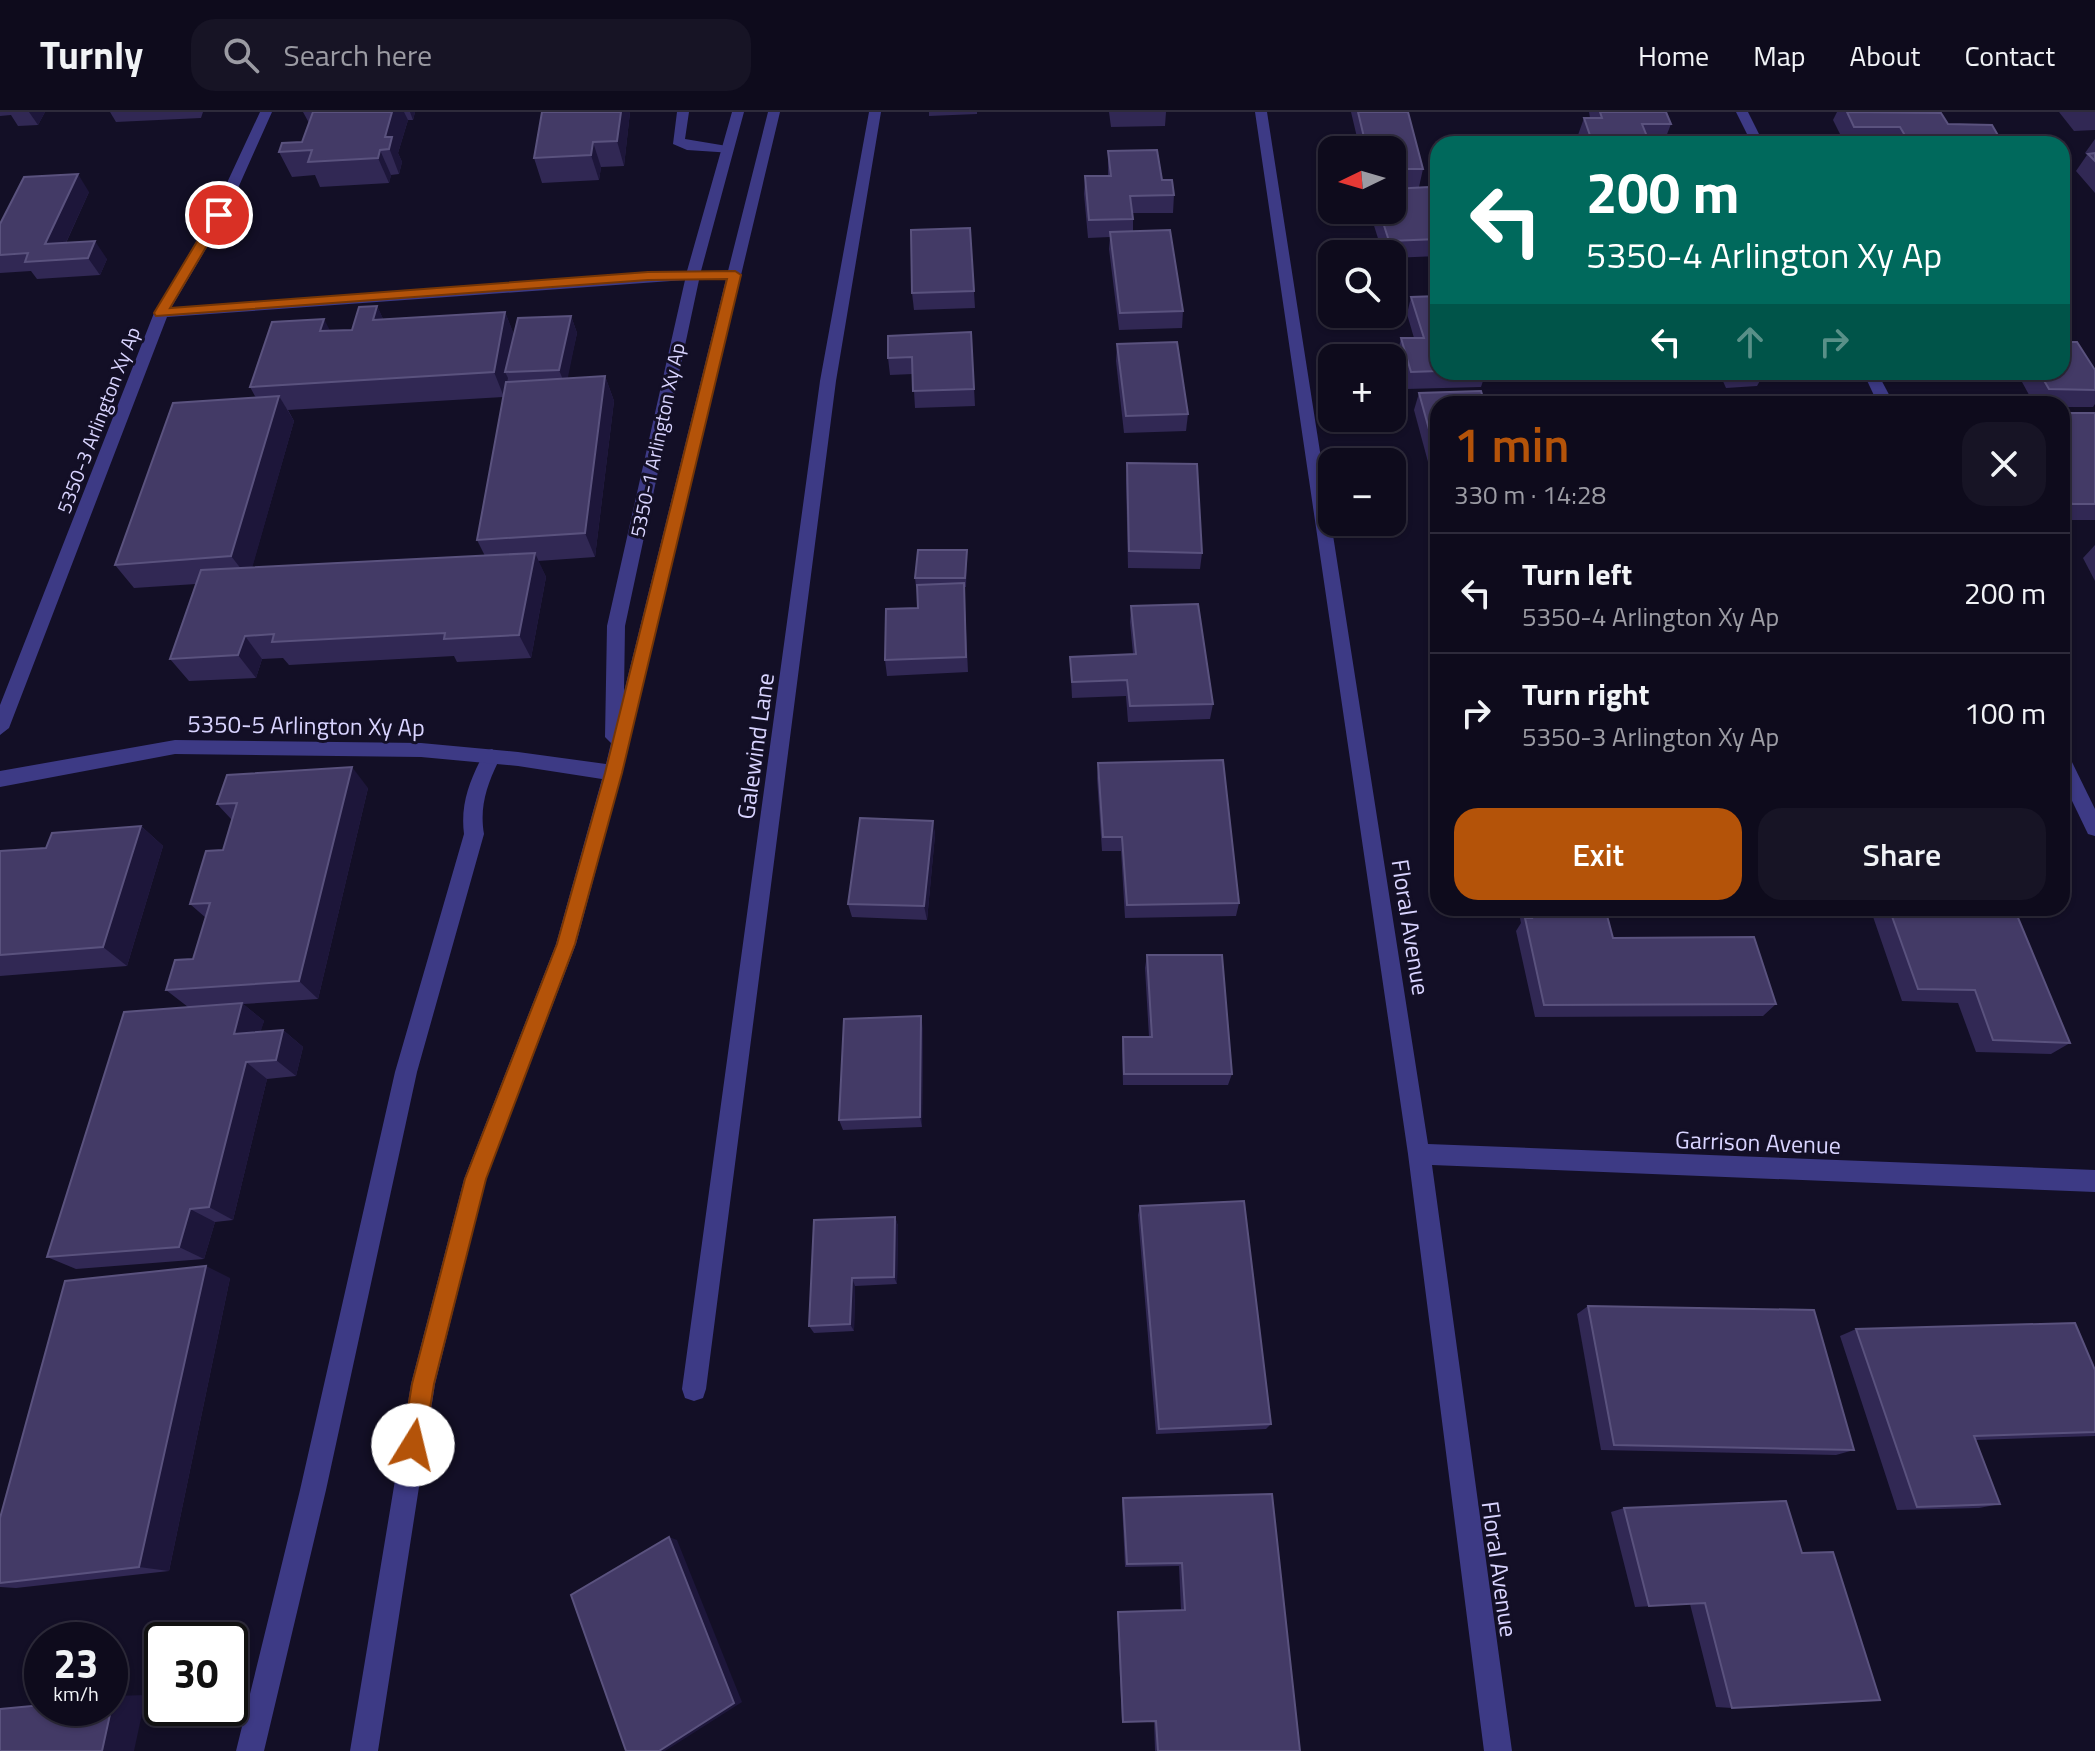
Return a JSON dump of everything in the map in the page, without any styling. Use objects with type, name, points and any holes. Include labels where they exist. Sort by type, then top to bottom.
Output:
[{"type":"street","name":"5350-3 Arlington Xy Ap","points":[[0,728],[161,313],[219,215],[266,112]]},
{"type":"street","points":[[683,112],[678,141],[687,146],[728,150]]},
{"type":"street","name":"5350-1 Arlington Xy Ap","points":[[613,773],[616,626],[693,275],[738,112]]},
{"type":"street","name":"5350-1 Arlington Xy Ap","points":[[364,1751],[423,1384],[475,1179],[566,944],[613,773],[774,112]]},
{"type":"street","name":"Galewind Lane","points":[[694,1389],[828,381],[875,112]]},
{"type":"street","name":"Floral Avenue","points":[[1261,112],[1419,1154],[1498,1751]]},
{"type":"street","points":[[1742,112],[1754,136]]},
{"type":"street","points":[[161,313],[648,276],[735,275]]},
{"type":"street","name":"5350-5 Arlington Xy Ap","points":[[0,779],[175,747],[421,750],[492,756],[613,773]]},
{"type":"street","points":[[250,1751],[313,1490],[406,1072],[474,834],[470,814],[472,799],[492,756]]},
{"type":"street","points":[[2070,777],[2095,828]]},
{"type":"street","name":"Garrison Avenue","points":[[1419,1154],[2095,1181]]},
{"type":"building","points":[[313,112],[392,112],[385,137],[392,137],[389,149],[380,150],[378,158],[308,162],[312,150],[279,152],[282,143],[302,142]]},
{"type":"building","points":[[542,112],[621,112],[617,141],[593,142],[591,155],[534,158]]},
{"type":"building","points":[[1358,112],[1408,112],[1423,169],[1406,169],[1406,136],[1364,136]]},
{"type":"building","points":[[1600,112],[1666,112],[1671,124],[1642,124],[1647,136],[1590,136],[1584,118],[1602,118]]},
{"type":"building","points":[[1847,112],[1941,113],[1948,124],[1992,125],[1998,136],[1905,136],[1900,127],[1854,127]]},
{"type":"building","points":[[1157,150],[1162,180],[1172,180],[1174,195],[1130,196],[1133,219],[1089,220],[1085,176],[1111,176],[1108,151]]},
{"type":"building","points":[[78,174],[45,244],[95,241],[88,258],[25,262],[28,253],[0,255],[0,224],[24,177]]},
{"type":"building","points":[[1429,187],[1430,239],[1389,240],[1384,224],[1406,224],[1406,188]]},
{"type":"building","points":[[970,228],[974,291],[912,293],[911,230]]},
{"type":"building","points":[[1170,230],[1183,311],[1120,313],[1110,232]]},
{"type":"building","points":[[1430,296],[1430,371],[1411,372],[1406,344],[1403,344],[1401,338],[1424,338],[1411,297]]},
{"type":"building","points":[[377,306],[373,320],[505,312],[494,372],[250,387],[272,322],[324,319],[320,331],[352,330],[359,307]]},
{"type":"building","points":[[571,316],[559,370],[505,372],[518,318]]},
{"type":"building","points":[[971,332],[974,389],[913,391],[912,357],[888,358],[888,336]]},
{"type":"building","points":[[1177,342],[1188,414],[1126,416],[1117,344]]},
{"type":"building","points":[[2070,342],[2077,342],[2095,370],[2095,390],[2049,389],[2044,380],[2070,380]]},
{"type":"building","points":[[605,376],[585,533],[477,540],[506,382]]},
{"type":"building","points":[[1481,391],[1483,396],[1430,396],[1430,433],[1419,393]]},
{"type":"building","points":[[279,396],[231,556],[115,565],[173,403]]},
{"type":"building","points":[[2070,413],[2095,413],[2095,504],[2072,504]]},
{"type":"building","points":[[1127,463],[1197,464],[1202,553],[1129,551]]},
{"type":"building","points":[[918,550],[967,550],[965,578],[915,578]]},
{"type":"building","points":[[535,553],[519,635],[444,639],[445,633],[272,642],[274,634],[245,636],[238,655],[170,659],[201,570]]},
{"type":"building","points":[[964,583],[966,657],[885,660],[886,609],[918,608],[917,585]]},
{"type":"building","points":[[1198,604],[1213,704],[1130,706],[1127,680],[1072,682],[1070,657],[1136,654],[1131,606]]},
{"type":"building","points":[[1223,760],[1239,903],[1127,905],[1122,837],[1103,837],[1098,763]]},
{"type":"building","points":[[352,767],[299,981],[166,990],[175,960],[193,959],[210,903],[190,904],[206,851],[223,850],[237,803],[217,804],[227,775]]},
{"type":"building","points":[[860,818],[933,821],[924,906],[848,904]]},
{"type":"building","points":[[141,826],[103,947],[0,955],[0,851],[46,848],[52,833]]},
{"type":"building","points":[[1607,916],[1613,938],[1754,937],[1776,1004],[1544,1005],[1525,918]]},
{"type":"building","points":[[1892,916],[2017,916],[2070,1043],[1993,1040],[1975,990],[1918,989]]},
{"type":"building","points":[[1147,955],[1222,955],[1232,1074],[1124,1074],[1123,1037],[1152,1037]]},
{"type":"building","points":[[242,1003],[234,1034],[283,1030],[276,1060],[246,1062],[209,1207],[190,1209],[179,1247],[47,1257],[124,1012]]},
{"type":"building","points":[[921,1016],[920,1117],[839,1120],[844,1019]]},
{"type":"building","points":[[1244,1201],[1271,1424],[1159,1429],[1140,1206]]},
{"type":"building","points":[[895,1217],[894,1277],[852,1278],[850,1324],[809,1326],[814,1220]]},
{"type":"building","points":[[206,1266],[139,1567],[0,1583],[0,1518],[65,1281]]},
{"type":"building","points":[[1588,1306],[1814,1310],[1854,1450],[1614,1445]]},
{"type":"building","points":[[2075,1323],[2095,1370],[2095,1432],[1974,1436],[2000,1504],[1917,1507],[1856,1329]]},
{"type":"building","points":[[1272,1494],[1300,1751],[1158,1751],[1156,1721],[1123,1722],[1118,1612],[1185,1610],[1182,1563],[1127,1564],[1123,1498]]},
{"type":"building","points":[[1786,1501],[1802,1553],[1833,1552],[1880,1700],[1732,1708],[1705,1603],[1649,1606],[1624,1508]]},
{"type":"building","points":[[669,1537],[734,1703],[659,1751],[626,1751],[571,1595]]},
{"type":"building","points":[[24,1707],[24,1726],[107,1726],[102,1751],[0,1751],[0,1709]]},
{"type":"route","points":[[219,215],[161,313],[648,276],[735,275],[613,773],[566,944],[475,1179],[423,1384],[413,1445]]}]
